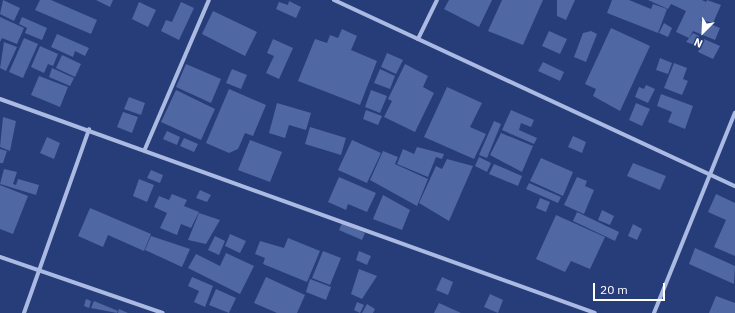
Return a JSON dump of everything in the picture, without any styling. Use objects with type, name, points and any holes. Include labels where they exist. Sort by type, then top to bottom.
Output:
[{"type":"street","points":[[145,149],[209,0]]},
{"type":"street","points":[[334,0],[735,186]]},
{"type":"street","points":[[418,39],[437,0]]},
{"type":"street","points":[[0,99],[145,149],[594,313]]},
{"type":"street","points":[[654,313],[735,113]]},
{"type":"street","points":[[24,313],[89,129]]},
{"type":"street","points":[[0,257],[163,313]]},
{"type":"building","points":[[3,0],[20,8],[14,21],[0,14]]},
{"type":"building","points":[[40,0],[51,0],[97,20],[91,34],[35,10]]},
{"type":"building","points":[[96,0],[113,0],[110,7]]},
{"type":"building","points":[[449,0],[492,0],[479,27],[444,9]]},
{"type":"building","points":[[502,0],[543,0],[523,45],[488,31]]},
{"type":"building","points":[[557,0],[575,0],[566,20],[557,16]]},
{"type":"building","points":[[612,0],[629,0],[651,9],[653,4],[667,9],[658,33],[607,13]]},
{"type":"building","points":[[648,0],[702,0],[706,2],[701,13],[707,0],[721,5],[713,23],[698,19],[720,28],[715,40],[693,31],[689,38],[676,32],[686,11],[671,4],[668,9]]},
{"type":"building","points":[[289,1],[301,7],[296,18],[276,9],[279,2],[288,5]]},
{"type":"building","points":[[139,2],[156,10],[148,27],[132,19]]},
{"type":"building","points":[[181,2],[194,8],[179,40],[161,31],[166,20],[172,22]]},
{"type":"building","points":[[213,11],[257,32],[245,56],[202,34]]},
{"type":"building","points":[[0,17],[24,28],[17,44],[2,38],[0,42]]},
{"type":"building","points":[[22,17],[47,28],[42,40],[25,33],[27,28],[19,24]]},
{"type":"building","points":[[664,23],[672,28],[668,37],[659,33]]},
{"type":"building","points":[[611,28],[650,46],[620,111],[593,96],[596,89],[585,84]]},
{"type":"building","points":[[342,29],[357,36],[351,50],[377,61],[360,105],[298,81],[315,39],[327,43],[330,35],[338,38]]},
{"type":"building","points":[[549,31],[567,39],[560,54],[542,46]]},
{"type":"building","points":[[591,31],[597,34],[586,62],[574,57],[583,33]]},
{"type":"building","points":[[693,33],[699,36],[695,45],[686,42]]},
{"type":"building","points":[[57,34],[89,48],[85,56],[75,51],[73,57],[51,47]]},
{"type":"building","points":[[24,38],[38,44],[23,78],[9,72]]},
{"type":"building","points":[[273,39],[293,48],[279,79],[266,73],[274,56],[267,53]]},
{"type":"building","points":[[704,39],[720,46],[713,59],[698,52]]},
{"type":"building","points":[[4,42],[17,47],[6,71],[0,68]]},
{"type":"building","points":[[40,46],[58,54],[53,66],[48,64],[44,73],[31,67]]},
{"type":"building","points":[[387,53],[403,60],[396,74],[381,67]]},
{"type":"building","points":[[62,55],[81,64],[75,77],[56,68]]},
{"type":"building","points":[[660,58],[672,63],[668,74],[656,70]]},
{"type":"building","points":[[543,62],[564,72],[560,81],[538,71]]},
{"type":"building","points":[[674,63],[687,68],[683,79],[688,81],[682,95],[664,88]]},
{"type":"building","points":[[186,64],[221,79],[211,103],[176,87]]},
{"type":"building","points":[[405,64],[428,76],[423,87],[434,93],[415,132],[384,117],[392,101],[388,99]]},
{"type":"building","points":[[52,68],[74,78],[70,86],[49,77]]},
{"type":"building","points":[[232,69],[247,75],[241,89],[226,83]]},
{"type":"building","points":[[380,69],[395,76],[390,89],[374,83]]},
{"type":"building","points":[[39,76],[68,87],[60,107],[31,95]]},
{"type":"building","points":[[646,85],[655,89],[648,103],[635,97],[639,87],[644,89]]},
{"type":"building","points":[[447,87],[482,103],[470,127],[486,134],[474,159],[424,137]]},
{"type":"building","points":[[229,89],[266,105],[253,136],[245,133],[238,149],[229,153],[206,143]]},
{"type":"building","points":[[176,90],[215,109],[201,140],[161,122]]},
{"type":"building","points":[[371,90],[387,96],[380,113],[365,107]]},
{"type":"building","points":[[661,94],[693,106],[685,129],[668,122],[672,112],[657,106]]},
{"type":"building","points":[[129,97],[145,103],[141,115],[124,109]]},
{"type":"building","points":[[277,103],[311,113],[306,130],[289,125],[285,138],[269,133]]},
{"type":"building","points":[[636,103],[650,109],[642,126],[629,120]]},
{"type":"building","points":[[366,110],[382,116],[378,125],[363,119]]},
{"type":"building","points":[[511,110],[534,120],[531,127],[521,123],[519,130],[537,138],[534,144],[502,130]]},
{"type":"building","points":[[123,112],[138,117],[132,133],[117,127]]},
{"type":"building","points":[[3,117],[16,121],[10,151],[0,147]]},
{"type":"building","points":[[494,121],[501,124],[487,158],[479,155]]},
{"type":"building","points":[[310,127],[346,138],[341,155],[305,144]]},
{"type":"building","points":[[167,131],[180,137],[177,145],[163,139]]},
{"type":"building","points":[[501,133],[533,146],[522,172],[490,155]]},
{"type":"building","points":[[573,136],[586,142],[582,153],[568,147]]},
{"type":"building","points":[[47,137],[60,143],[54,159],[40,153]]},
{"type":"building","points":[[184,138],[198,144],[194,152],[180,146]]},
{"type":"building","points":[[250,140],[282,152],[270,182],[238,170]]},
{"type":"building","points":[[352,140],[381,153],[367,183],[338,170]]},
{"type":"building","points":[[417,147],[444,154],[442,159],[436,157],[428,177],[397,164],[403,149],[414,154]]},
{"type":"building","points":[[0,149],[7,151],[3,163],[0,163]]},
{"type":"building","points":[[383,151],[398,157],[395,164],[428,179],[417,206],[370,180]]},
{"type":"building","points":[[479,157],[491,163],[487,172],[475,166]]},
{"type":"building","points":[[541,158],[573,172],[563,196],[530,181]]},
{"type":"building","points":[[447,159],[473,166],[449,221],[419,203],[436,166],[442,169]]},
{"type":"building","points":[[633,163],[666,176],[660,190],[627,176]]},
{"type":"building","points":[[494,164],[522,176],[518,186],[489,174]]},
{"type":"building","points":[[4,169],[17,172],[13,184],[16,185],[18,179],[39,185],[36,195],[0,184]]},
{"type":"building","points":[[151,170],[163,175],[160,183],[147,178]]},
{"type":"building","points":[[339,177],[376,193],[367,212],[348,204],[346,210],[328,202]]},
{"type":"building","points":[[577,177],[587,181],[585,186],[594,190],[584,214],[564,205]]},
{"type":"building","points":[[139,179],[154,185],[147,202],[133,196]]},
{"type":"building","points":[[529,183],[561,197],[558,203],[526,189]]},
{"type":"building","points":[[0,185],[28,196],[13,234],[0,229]]},
{"type":"building","points":[[200,190],[211,195],[207,202],[196,198]]},
{"type":"building","points":[[172,194],[187,200],[184,206],[199,212],[191,228],[181,224],[177,235],[160,228],[167,213],[154,207],[159,196],[169,200]]},
{"type":"building","points":[[716,194],[735,203],[735,256],[714,247],[726,220],[708,212]]},
{"type":"building","points":[[383,195],[410,210],[402,230],[373,219]]},
{"type":"building","points":[[540,198],[550,202],[546,212],[536,208]]},
{"type":"building","points":[[90,208],[151,234],[144,251],[108,235],[103,247],[78,236]]},
{"type":"building","points":[[602,210],[614,216],[610,225],[598,220]]},
{"type":"building","points":[[577,212],[619,232],[615,241],[573,221]]},
{"type":"building","points":[[199,213],[220,220],[206,244],[188,240]]},
{"type":"building","points":[[556,215],[605,237],[590,269],[571,261],[565,272],[536,259]]},
{"type":"building","points":[[342,223],[365,233],[362,240],[339,230]]},
{"type":"building","points":[[633,224],[642,229],[637,240],[628,236]]},
{"type":"building","points":[[230,234],[246,241],[240,253],[225,246]]},
{"type":"building","points":[[151,236],[190,249],[182,267],[145,250]]},
{"type":"building","points":[[215,236],[225,241],[219,255],[208,250]]},
{"type":"building","points":[[288,238],[320,251],[307,282],[263,264],[265,258],[255,254],[260,241],[284,248]]},
{"type":"building","points":[[695,248],[735,266],[734,284],[689,264]]},
{"type":"building","points":[[323,251],[341,258],[330,285],[312,278]]},
{"type":"building","points":[[359,251],[371,256],[367,265],[356,260]]},
{"type":"building","points":[[226,253],[254,266],[240,294],[188,268],[196,254],[220,266]]},
{"type":"building","points":[[359,269],[377,276],[362,299],[351,294]]},
{"type":"building","points":[[192,277],[213,286],[205,307],[194,302],[199,291],[188,286]]},
{"type":"building","points":[[266,277],[305,295],[297,313],[277,313],[254,303]]},
{"type":"building","points":[[442,277],[453,282],[448,295],[436,290]]},
{"type":"building","points":[[310,279],[331,287],[326,300],[306,292]]},
{"type":"building","points":[[216,289],[236,298],[229,313],[209,305]]},
{"type":"building","points":[[490,294],[503,300],[498,313],[484,307]]},
{"type":"building","points":[[716,296],[735,303],[735,313],[709,313]]},
{"type":"building","points":[[86,299],[91,301],[89,308],[84,306]]},
{"type":"building","points":[[94,301],[118,311],[117,313],[91,308]]},
{"type":"building","points":[[357,302],[364,305],[360,313],[354,310]]},
{"type":"building","points":[[439,303],[461,313],[434,313]]},
{"type":"building","points":[[367,304],[375,309],[373,313],[362,313]]},
{"type":"building","points":[[119,309],[128,313],[118,313]]}]
